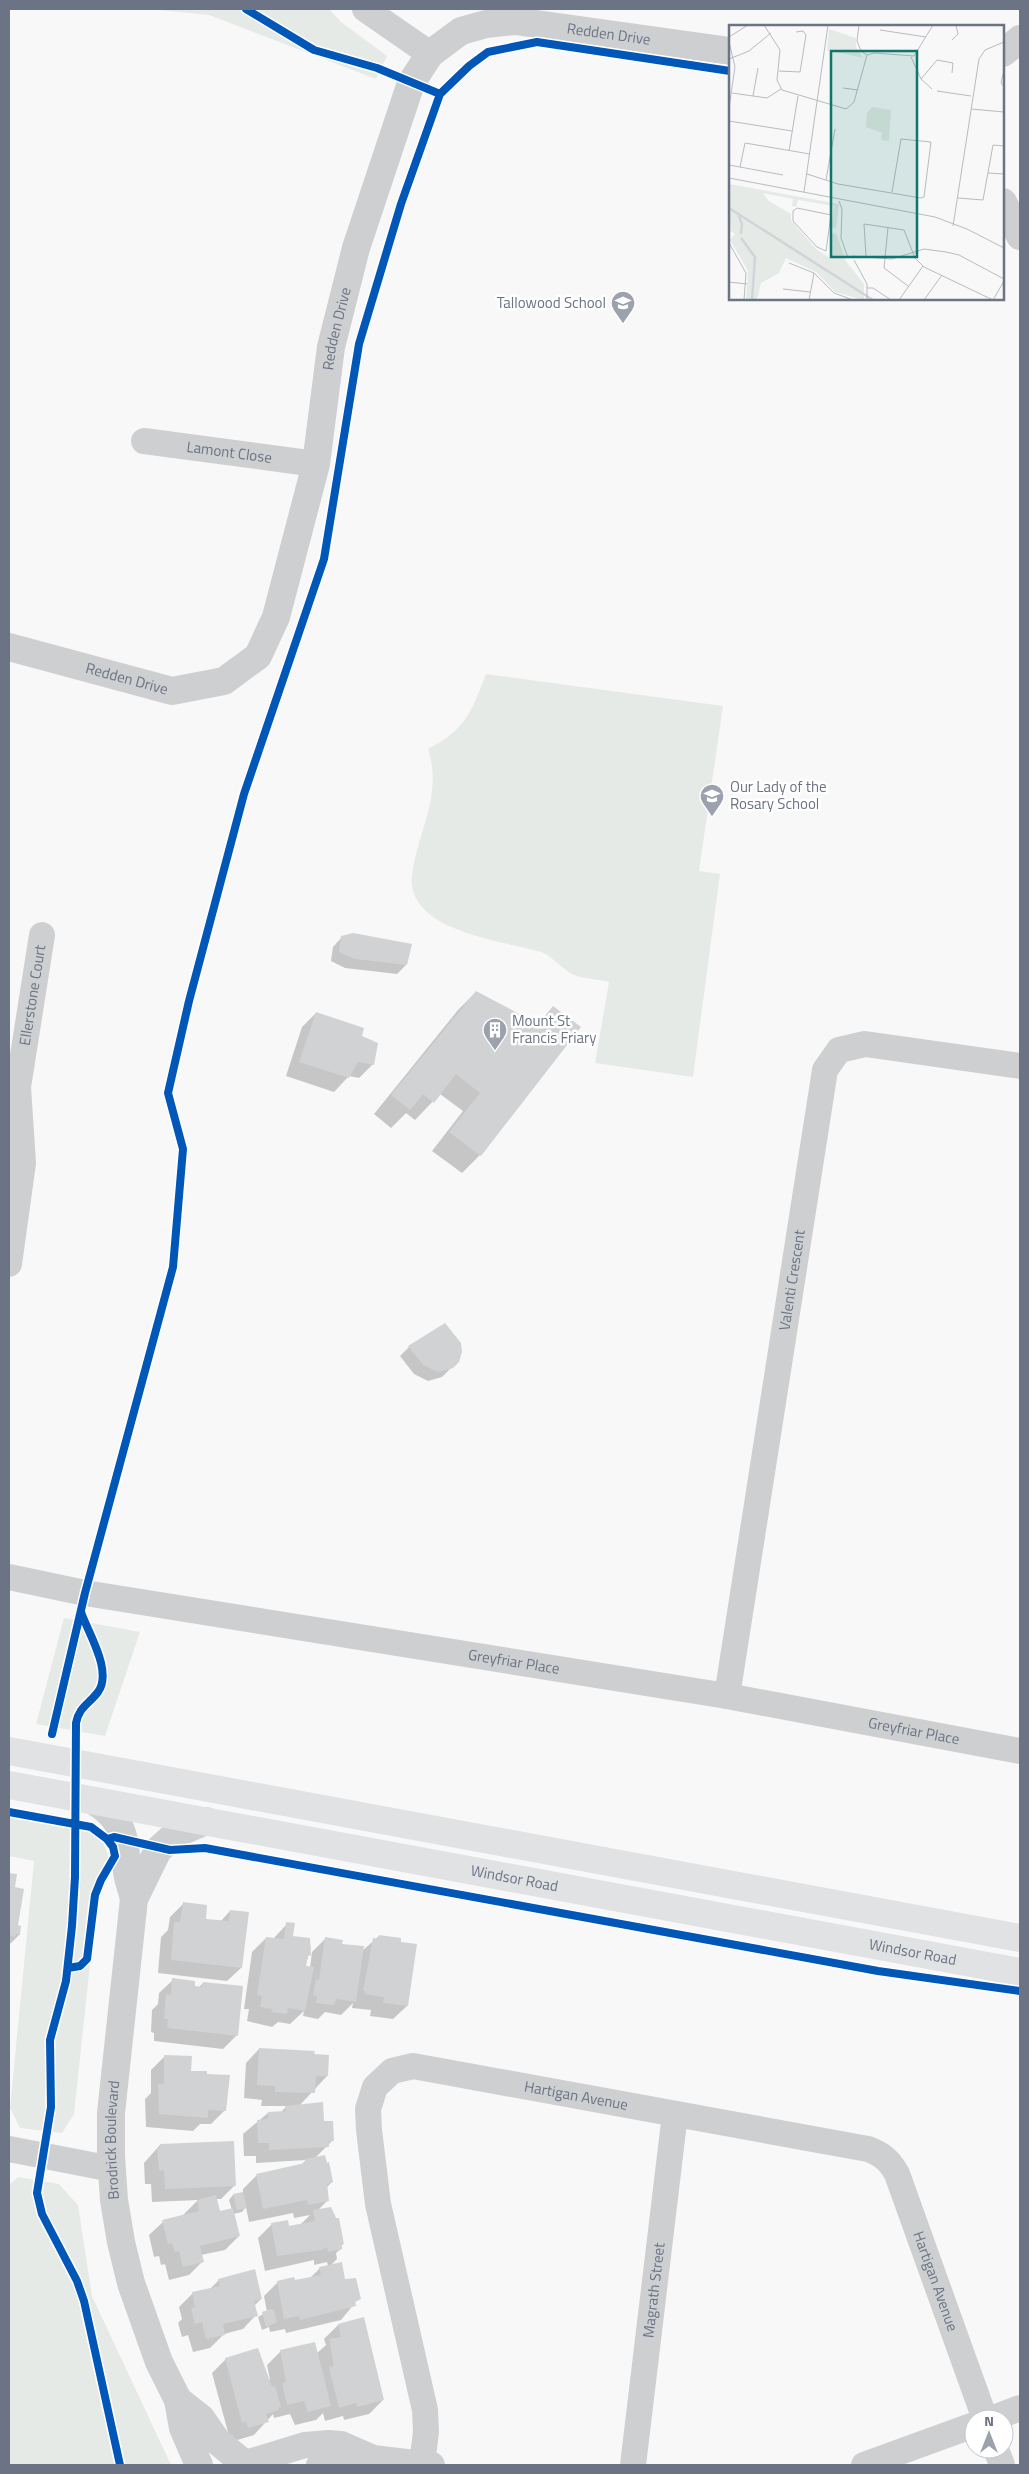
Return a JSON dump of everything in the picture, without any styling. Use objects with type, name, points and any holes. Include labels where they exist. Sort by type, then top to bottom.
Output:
[{"type":"main road","points":[[9,1751],[1020,1938]]},
{"type":"main road","name":"Windsor Road","points":[[9,1785],[1020,1972]]},
{"type":"street","points":[[365,9],[430,54]]},
{"type":"street","name":"Redden Drive","points":[[9,647],[172,691],[224,681],[258,656],[276,617],[316,464],[331,346],[356,248],[411,83],[430,54],[461,31],[486,24],[514,21],[729,50]]},
{"type":"street","points":[[1004,52],[1020,39]]},
{"type":"street","points":[[1004,204],[1020,236]]},
{"type":"street","name":"Lamont Close","points":[[144,440],[316,464]]},
{"type":"street","name":"Ellerstone Court","points":[[9,1264],[23,1163],[18,1086],[42,935]]},
{"type":"street","name":"Valenti Crescent","points":[[727,1696],[825,1070],[839,1050],[866,1044],[1020,1066]]},
{"type":"street","name":"Greyfriar Place","points":[[9,1577],[85,1593],[727,1696],[1020,1751]]},
{"type":"street","name":"Brodrick Boulevard","points":[[94,1800],[114,1816],[122,1831],[127,1847],[127,1872],[134,1899]]},
{"type":"street","name":"Brodrick Boulevard","points":[[199,2465],[183,2428],[178,2400],[159,2362],[131,2283],[121,2242],[112,2168],[111,2113],[114,2069],[134,1899],[158,1850],[176,1834],[206,1821]]},
{"type":"street","name":"Hartigan Avenue","points":[[427,2465],[425,2410],[373,2178],[368,2109],[375,2087],[392,2071],[413,2066],[868,2149],[887,2159],[897,2174],[981,2409]]},
{"type":"street","name":"Magrath Street","points":[[633,2465],[675,2114]]},
{"type":"street","points":[[9,2149],[112,2168]]},
{"type":"street","name":"Brodrick Boulevard","points":[[178,2400],[201,2418],[217,2441],[240,2463]]},
{"type":"street","points":[[864,2465],[964,2429]]},
{"type":"street","points":[[240,2463],[305,2446],[329,2443],[341,2444],[373,2458],[427,2465]]},
{"type":"street","points":[[319,2465],[341,2464],[373,2458]]},
{"type":"shaded area","points":[[149,9],[329,9],[341,22],[387,56],[376,79],[209,15]]},
{"type":"shaded area","points":[[486,674],[723,706],[699,871],[720,874],[693,1077],[595,1063],[609,982],[580,977],[564,969],[549,956],[541,952],[482,938],[440,921],[424,909],[414,894],[412,875],[428,813],[433,782],[428,749],[441,742],[466,719]]},
{"type":"shaded area","points":[[64,1618],[140,1632],[105,1736],[36,1724]]},
{"type":"shaded area","points":[[9,1816],[86,1831],[103,1842],[109,1857],[100,1871],[74,2114],[62,2133],[20,2128],[10,2108],[34,1861],[9,1856]]},
{"type":"shaded area","points":[[18,2177],[59,2184],[78,2205],[92,2296],[171,2465],[9,2465],[9,2185]]},
{"type":"building","points":[[353,933],[412,944],[407,965],[355,959],[339,952],[341,936]]},
{"type":"building","name":"Mount St Francis Friary","points":[[476,991],[538,1024],[553,1006],[581,1027],[481,1156],[449,1132],[480,1093],[456,1074],[434,1103],[423,1094],[410,1110],[391,1095]]},
{"type":"building","points":[[316,1012],[364,1028],[362,1036],[378,1043],[374,1065],[358,1062],[349,1078],[299,1062]]},
{"type":"building","points":[[445,1323],[461,1343],[462,1352],[459,1362],[453,1368],[438,1372],[423,1365],[408,1346]]},
{"type":"building","points":[[9,1873],[17,1874],[15,1887],[24,1889],[18,1925],[21,1926],[20,1935],[16,1934],[15,1937],[9,1935]]},
{"type":"building","points":[[183,1902],[207,1905],[206,1919],[229,1921],[230,1910],[249,1912],[242,1968],[171,1960],[174,1922],[180,1922]]},
{"type":"building","points":[[286,1922],[295,1923],[293,1936],[310,1938],[311,1956],[308,1955],[306,1966],[314,1967],[305,2011],[288,2008],[287,2014],[271,2012],[272,2009],[260,2007],[262,1996],[257,1995],[266,1937],[284,1939]]},
{"type":"building","points":[[379,1935],[401,1938],[401,1942],[417,1944],[408,2006],[383,2003],[384,1997],[365,1994],[365,1991],[363,1991],[373,1938],[378,1939]]},
{"type":"building","points":[[325,1937],[343,1940],[342,1944],[364,1946],[356,2002],[337,1999],[333,2005],[316,2003],[317,1996],[313,1996],[316,1979],[319,1980]]},
{"type":"building","points":[[172,1978],[195,1981],[195,1986],[202,1987],[203,1982],[243,1986],[238,2036],[167,2028],[168,2019],[164,2019],[166,1994],[171,1995]]},
{"type":"building","points":[[259,2048],[315,2051],[314,2054],[329,2055],[328,2076],[316,2076],[315,2093],[275,2092],[275,2086],[257,2085]]},
{"type":"building","points":[[164,2055],[192,2056],[191,2071],[207,2071],[207,2074],[230,2075],[226,2111],[208,2110],[208,2118],[159,2114],[158,2084],[164,2084]]},
{"type":"building","points":[[323,2102],[324,2121],[333,2121],[334,2141],[329,2141],[329,2147],[269,2150],[269,2143],[258,2143],[257,2120],[268,2119],[268,2112],[286,2111],[285,2106]]},
{"type":"building","points":[[234,2141],[236,2186],[165,2189],[164,2170],[159,2171],[157,2148],[160,2148],[160,2144]]},
{"type":"building","points":[[325,2155],[327,2163],[329,2162],[333,2182],[327,2184],[329,2201],[308,2205],[307,2200],[263,2209],[256,2174],[305,2163],[305,2159]]},
{"type":"building","points":[[243,2192],[247,2208],[237,2210],[233,2194]]},
{"type":"building","points":[[216,2195],[220,2211],[233,2208],[240,2236],[200,2246],[204,2262],[183,2267],[179,2251],[175,2252],[172,2243],[168,2244],[162,2220],[199,2211],[197,2200]]},
{"type":"building","points":[[331,2207],[336,2218],[339,2218],[344,2244],[342,2249],[328,2252],[327,2247],[321,2250],[277,2256],[271,2223],[288,2220],[289,2226],[315,2221],[313,2210]]},
{"type":"building","points":[[342,2262],[345,2279],[356,2278],[361,2299],[355,2302],[356,2306],[300,2320],[299,2316],[284,2319],[277,2281],[294,2277],[295,2280],[321,2275],[319,2267]]},
{"type":"building","points":[[255,2269],[262,2299],[254,2301],[258,2316],[223,2324],[225,2335],[206,2339],[202,2322],[195,2324],[191,2308],[195,2307],[192,2292],[220,2286],[218,2279]]},
{"type":"building","points":[[274,2310],[277,2322],[266,2327],[262,2312]]},
{"type":"building","points":[[364,2317],[384,2400],[357,2407],[356,2403],[339,2408],[329,2367],[334,2366],[329,2339],[341,2337],[338,2324]]},
{"type":"building","points":[[315,2342],[331,2406],[308,2412],[304,2401],[287,2405],[282,2383],[286,2382],[280,2350]]},
{"type":"building","points":[[258,2348],[272,2387],[275,2386],[281,2407],[278,2408],[279,2410],[266,2414],[269,2422],[248,2428],[246,2422],[242,2423],[225,2358]]},
{"type":"cycle path","points":[[246,9],[314,50],[377,68],[440,94]]},
{"type":"cycle path","points":[[52,1734],[85,1593],[173,1267],[183,1149],[168,1093],[189,1001],[244,794],[324,559],[359,344],[401,204],[440,94],[469,66],[488,52],[537,42],[729,71]]},
{"type":"cycle path","points":[[81,1612],[98,1652],[103,1674],[98,1692],[82,1709],[76,1723],[75,1877],[72,1926],[66,1981],[50,2040],[51,2107],[37,2193],[42,2214],[77,2281],[84,2301],[120,2465]]},
{"type":"cycle path","points":[[9,1812],[91,1827],[107,1839],[114,1837],[170,1850],[205,1848],[878,1971],[1020,1991]]},
{"type":"cycle path","points":[[68,1968],[80,1966],[87,1959],[95,1895],[101,1880],[115,1856],[113,1847],[107,1839]]},
{"type":"place","name":"Tallowood School","points":[[623,324]]},
{"type":"place","name":"Our Lady of the Rosary School","points":[[712,817]]},
{"type":"place","name":"Mount St Francis Friary","points":[[495,1051]]}]
